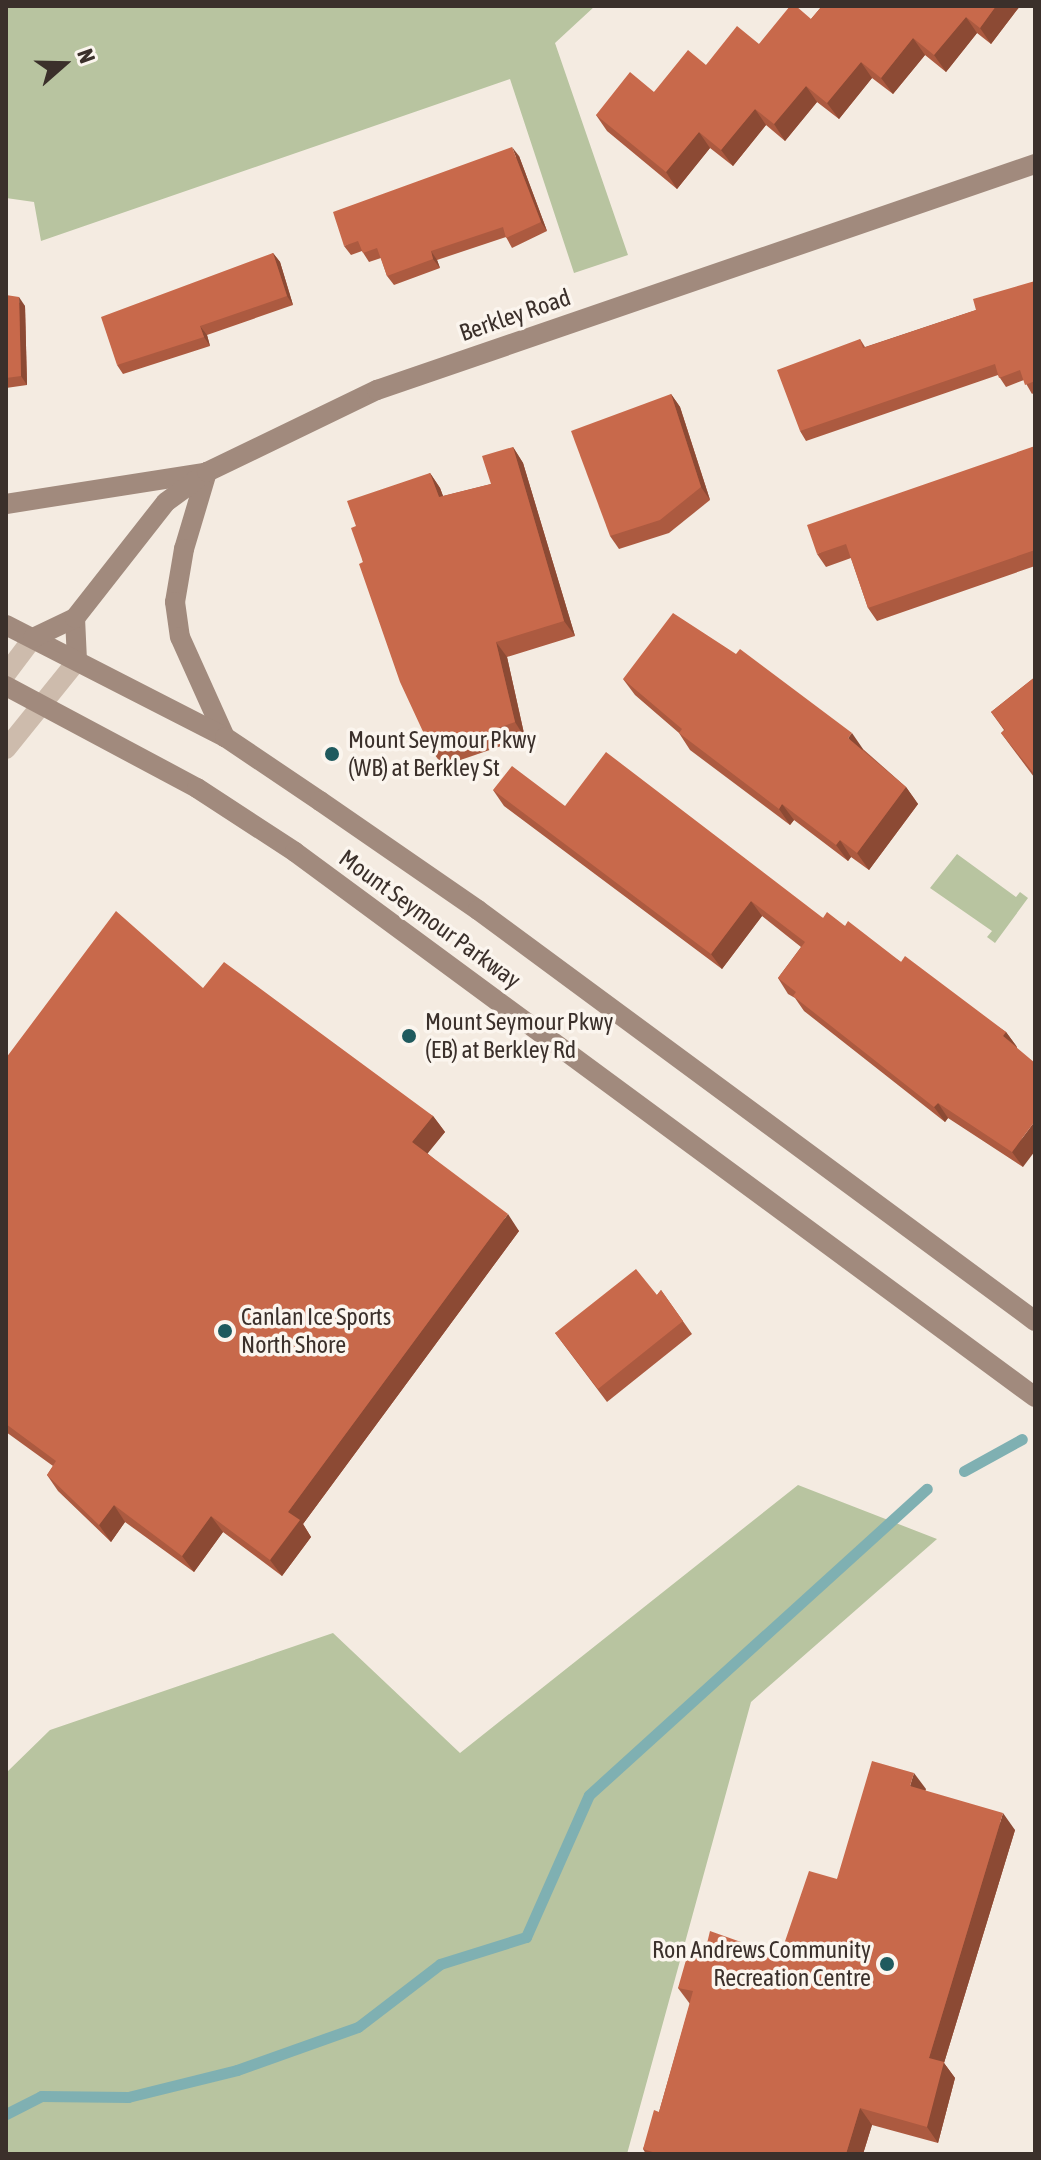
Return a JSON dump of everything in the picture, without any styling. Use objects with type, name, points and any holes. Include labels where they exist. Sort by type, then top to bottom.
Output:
[{"type":"main road","name":"Berkley Road","points":[[33,638],[75,618],[166,502],[207,472],[377,390],[1035,164]]},
{"type":"main road","points":[[6,504],[207,472],[184,549],[175,602],[180,637],[225,737]]},
{"type":"main road","points":[[75,618],[77,661]]},
{"type":"main road","name":"Mount Seymour Parkway","points":[[6,625],[225,737],[478,910],[1035,1321]]},
{"type":"main road","name":"Mount Seymour Parkway","points":[[6,686],[197,788],[295,852],[1035,1397]]},
{"type":"street","name":"Berkley Road","points":[[6,674],[33,638]]},
{"type":"street","points":[[6,749],[77,661]]},
{"type":"green space","points":[[6,6],[595,6],[555,43],[628,255],[574,273],[510,79],[41,241],[34,202],[6,198]]},
{"type":"green space","points":[[957,854],[1016,897],[1020,892],[1028,898],[995,943],[987,937],[992,931],[930,888]]},
{"type":"green space","points":[[798,1485],[937,1539],[751,1702],[627,2154],[6,2154],[6,1773],[50,1730],[333,1633],[460,1753]]},
{"type":"building","points":[[790,6],[796,6],[811,19],[822,6],[996,6],[980,28],[966,17],[934,55],[913,38],[881,78],[861,62],[827,103],[806,86],[774,124],[755,109],[721,150],[699,132],[666,172],[596,115],[630,72],[654,92],[688,50],[706,65],[737,26],[759,44]]},
{"type":"building","points":[[512,147],[541,222],[506,238],[503,227],[431,251],[433,259],[387,276],[377,248],[363,253],[358,241],[344,246],[333,212]]},
{"type":"building","points":[[273,253],[287,296],[200,326],[204,337],[117,365],[101,317]]},
{"type":"building","points":[[1035,281],[1035,381],[1025,385],[1020,370],[999,378],[995,364],[800,431],[777,370],[860,339],[863,348],[976,310],[973,299]]},
{"type":"building","points":[[6,295],[19,297],[21,376],[6,378]]},
{"type":"building","points":[[671,394],[701,487],[660,520],[610,536],[571,431]]},
{"type":"building","points":[[1035,446],[1035,550],[868,608],[846,544],[817,554],[807,525]]},
{"type":"building","points":[[513,447],[564,621],[496,642],[515,722],[432,751],[400,682],[359,564],[363,562],[351,528],[356,526],[347,501],[430,473],[439,497],[491,484],[482,456]]},
{"type":"building","points":[[673,613],[736,654],[740,649],[852,733],[848,738],[906,787],[857,853],[840,840],[836,845],[782,804],[779,809],[679,733],[682,729],[623,679]]},
{"type":"building","points":[[1035,677],[1035,775],[1001,733],[1005,730],[991,712]]},
{"type":"building","points":[[606,752],[823,918],[827,912],[845,926],[848,921],[901,962],[905,956],[1006,1032],[1003,1036],[1035,1063],[1035,1121],[1012,1152],[938,1103],[934,1107],[793,996],[796,992],[778,978],[805,942],[751,901],[711,954],[493,790],[512,766],[565,806]]},
{"type":"building","name":"Canlan Ice Sports North Shore","points":[[116,911],[203,988],[224,962],[433,1116],[412,1142],[508,1214],[288,1512],[300,1520],[270,1560],[211,1516],[182,1556],[114,1505],[99,1525],[47,1475],[56,1461],[6,1424],[6,1058]]},
{"type":"building","points":[[636,1269],[657,1295],[661,1290],[683,1321],[598,1389],[555,1333]]},
{"type":"building","name":"Ron Andrews Community Recreation Centre","points":[[872,1761],[914,1773],[910,1786],[1003,1813],[929,2058],[944,2062],[927,2127],[860,2108],[846,2154],[659,2154],[643,2149],[654,2110],[659,2112],[693,1991],[678,1988],[688,1953],[704,1956],[710,1931],[780,1956],[809,1871],[837,1879]]},
{"type":"waterway","points":[[964,1471],[1022,1439]]},
{"type":"waterway","points":[[6,2114],[41,2096],[128,2097],[237,2070],[358,2027],[440,1964],[526,1937],[589,1795],[927,1489]]},
{"type":"place","name":"Mount Seymour Pkwy (WB) at Berkley St","points":[[332,754]]},
{"type":"place","name":"Mount Seymour Pkwy (EB) at Berkley Rd","points":[[409,1036]]},
{"type":"place","name":"Canlan Ice Sports North Shore","points":[[225,1331]]},
{"type":"place","name":"Ron Andrews Community Recreation Centre","points":[[887,1964]]}]
